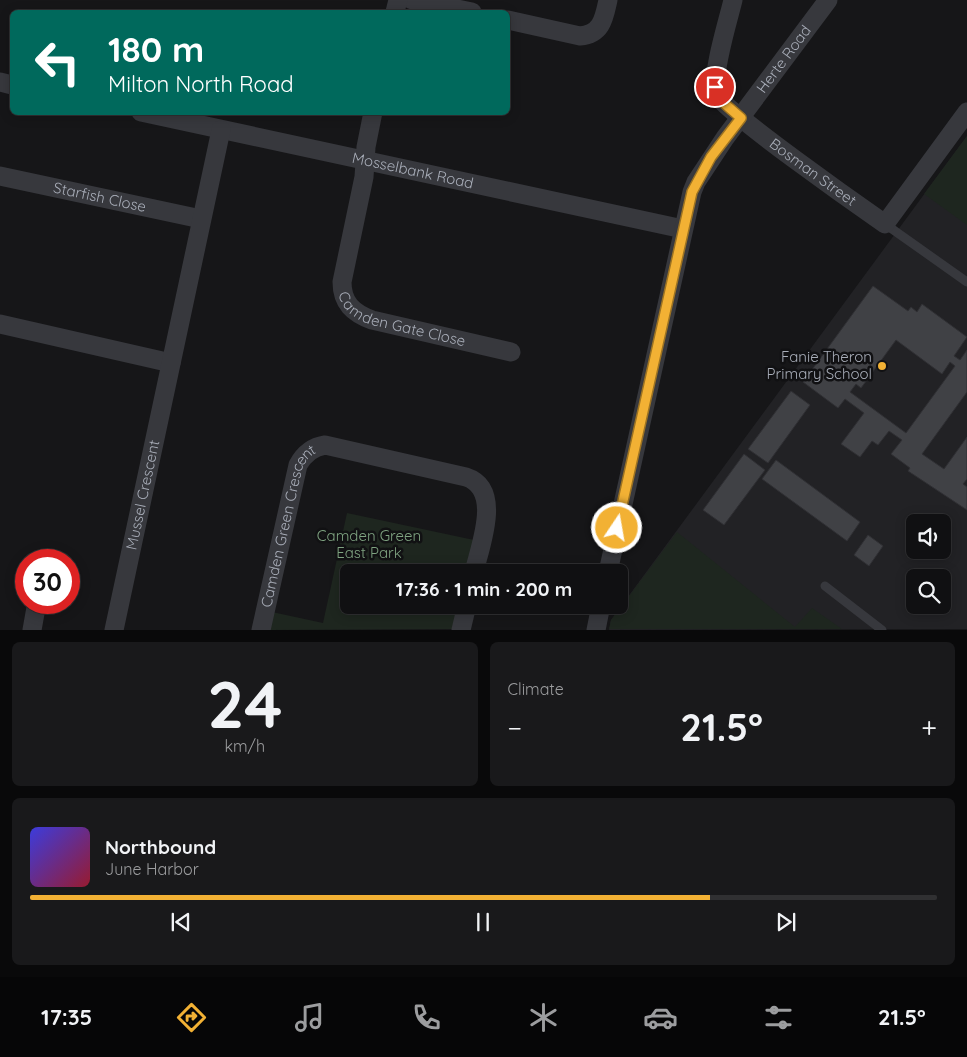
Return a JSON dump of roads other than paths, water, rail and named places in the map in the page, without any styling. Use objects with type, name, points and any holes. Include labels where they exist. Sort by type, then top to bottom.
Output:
[{"type":"street","points":[[412,0],[462,10]]},
{"type":"street","points":[[510,20],[580,36],[588,35],[598,30],[602,24],[608,0]]},
{"type":"street","name":"Bosman Street","points":[[733,0],[716,73],[715,87],[718,98],[741,118],[885,224]]},
{"type":"street","name":"Herte Road","points":[[610,564],[683,229],[696,182],[724,138],[741,118],[828,0]]},
{"type":"street","points":[[885,224],[967,112]]},
{"type":"street","name":"Mosselbank Road","points":[[154,115],[683,229]]},
{"type":"street","name":"Camden Gate Close","points":[[372,115],[364,177],[342,282],[342,291],[350,308],[355,314],[372,320],[511,352]]},
{"type":"street","name":"Mussel Crescent","points":[[114,630],[221,130]]},
{"type":"street","name":"Starfish Close","points":[[0,176],[201,219]]},
{"type":"street","points":[[0,324],[171,362]]},
{"type":"street","name":"Camden Green Crescent","points":[[261,630],[298,465],[307,452],[318,446],[324,445],[466,477],[476,482],[485,496],[488,511],[476,564]]},
{"type":"street","points":[[32,630],[35,614]]},
{"type":"street","points":[[461,630],[465,614]]},
{"type":"street","points":[[596,630],[599,614]]},
{"type":"lane","points":[[885,224],[967,282]]},
{"type":"lane","points":[[825,586],[882,630]]},
{"type":"place","name":"Fanie Theron Primary School","points":[[882,366]]},
{"type":"park label","name":"Camden Green East Park","points":[[369,544]]}]
